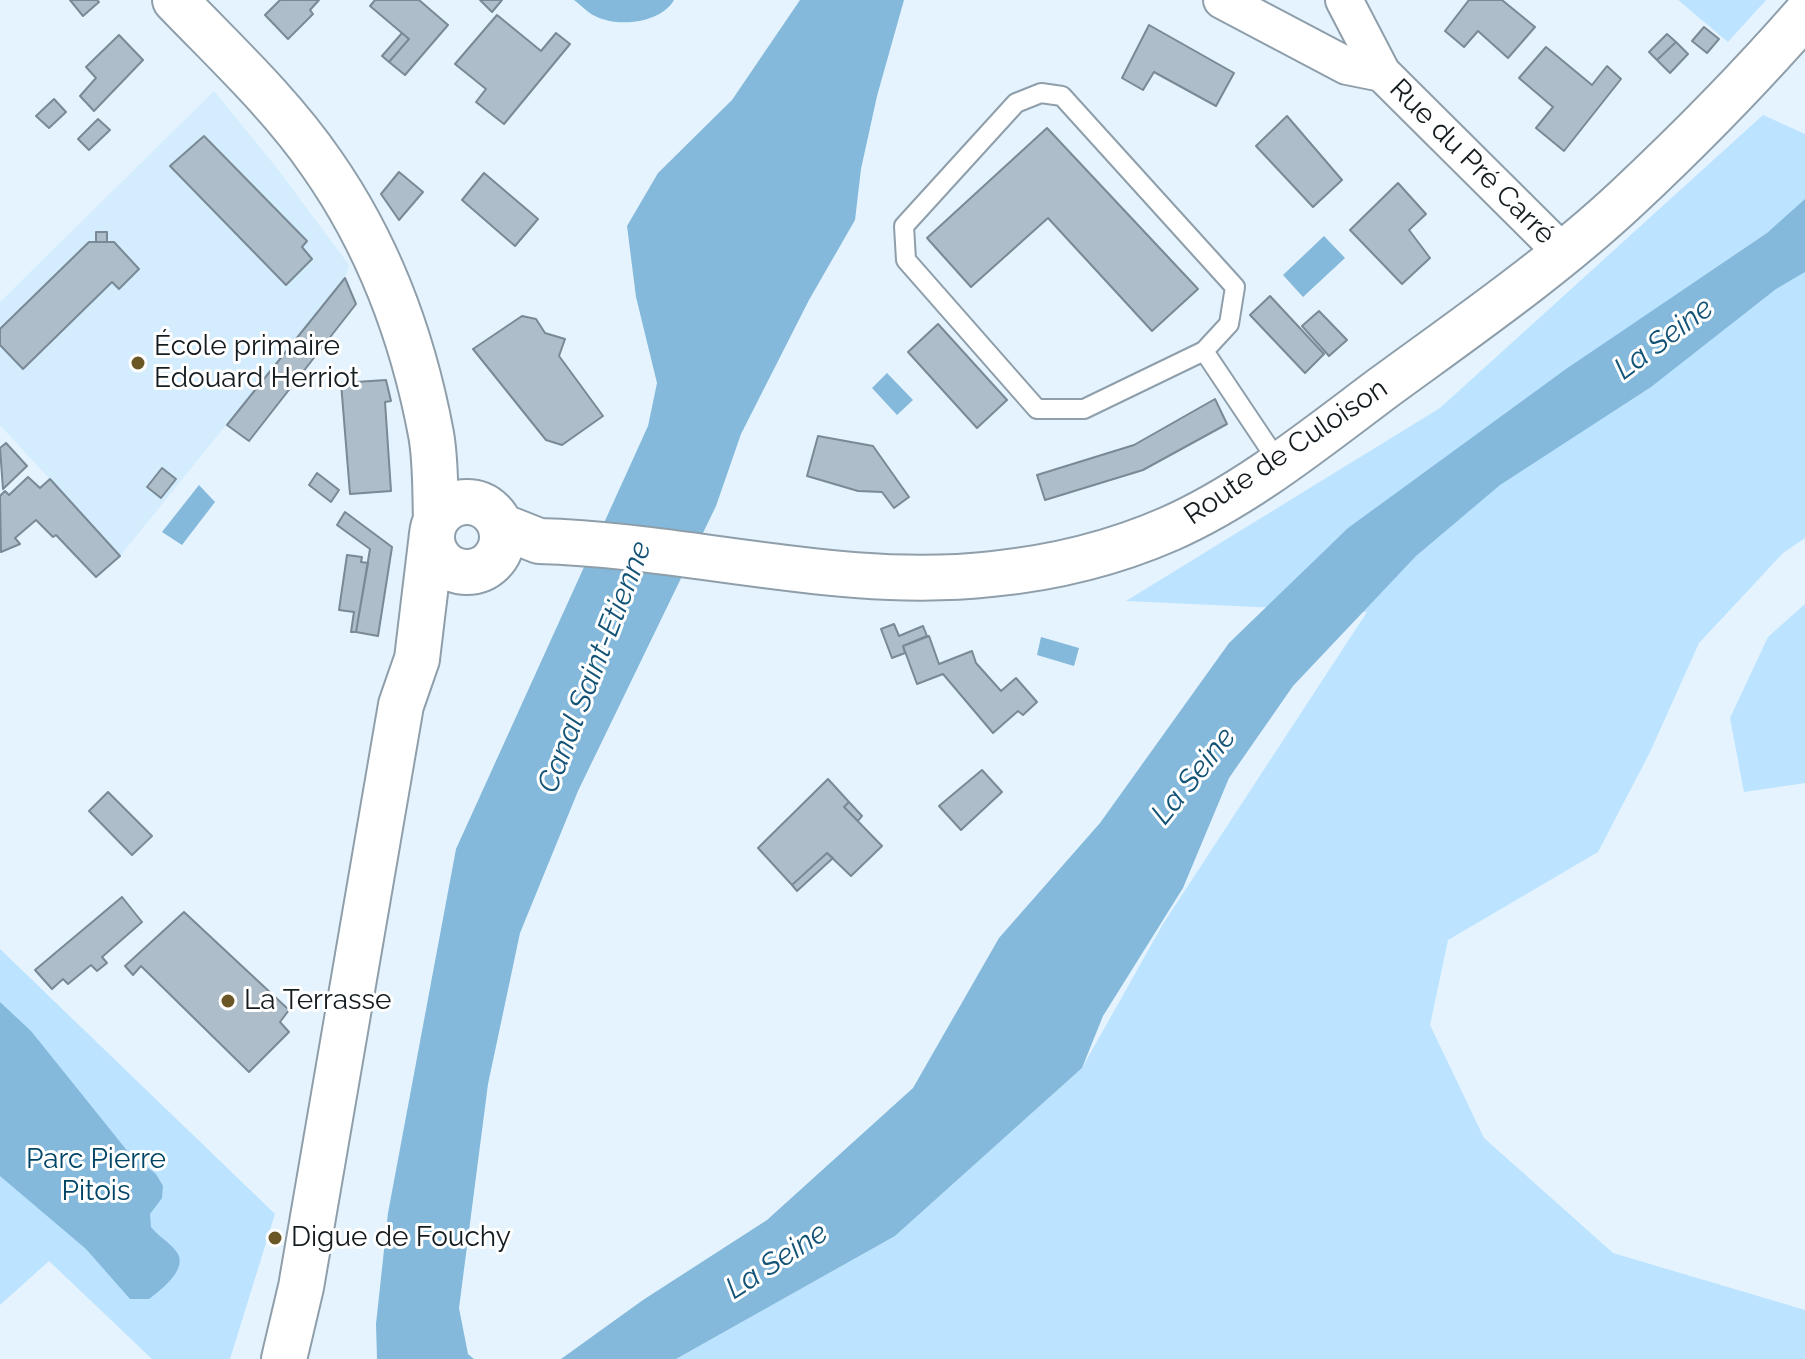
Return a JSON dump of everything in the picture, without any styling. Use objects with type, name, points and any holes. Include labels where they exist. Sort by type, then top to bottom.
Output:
[{"type":"street","points":[[175,0],[321,161],[358,219],[392,290],[431,436],[489,536]]},
{"type":"street","name":"Rue du Pré Carré","points":[[1222,0],[1347,66],[1382,73]]},
{"type":"street","name":"Rue du Pré Carré","points":[[1344,0],[1382,73],[1562,252]]},
{"type":"street","name":"Route de Culoison","points":[[489,536],[938,578],[1049,565],[1103,553],[1169,529],[1279,463],[1562,252],[1624,201],[1805,15]]},
{"type":"street","points":[[417,659],[489,536]]},
{"type":"street","points":[[284,1359],[301,1287],[401,705],[417,659],[489,536]]},
{"type":"lane","points":[[1041,93],[1062,96],[1235,287],[1229,324],[1204,351],[1084,409],[1037,409],[906,260],[904,226],[1016,103],[1041,93]]},
{"type":"lane","points":[[1204,351],[1279,463]]},
{"type":"shaded area","name":"École primaire Edouard Herriot","points":[[214,91],[349,265],[345,278],[120,556],[0,425],[0,302]]},
{"type":"green space","points":[[1678,0],[1766,0],[1728,42]]},
{"type":"green space","points":[[1763,115],[1805,134],[1805,538],[1783,553],[1699,643],[1650,752],[1598,852],[1448,940],[1430,1025],[1484,1138],[1613,1253],[1805,1310],[1805,1359],[676,1359],[895,1236],[1082,1068],[1163,924],[1367,612],[1126,601],[1440,408]]},
{"type":"green space","points":[[1805,604],[1805,783],[1744,792],[1730,718],[1768,637]]},
{"type":"green space","name":"Parc Pierre Pitois","points":[[0,949],[275,1214],[230,1359],[152,1359],[49,1261],[0,1305]]},
{"type":"water","points":[[574,0],[674,0],[668,8],[649,18],[615,22],[595,16]]},
{"type":"water","name":"Canal Saint-Etienne","points":[[800,0],[904,0],[877,96],[861,169],[855,220],[809,300],[741,434],[716,506],[578,791],[520,933],[488,1084],[459,1308],[468,1354],[474,1359],[377,1359],[376,1324],[388,1213],[456,849],[648,426],[657,383],[636,297],[627,226],[658,173],[732,100]]},
{"type":"water","name":"La Seine","points":[[1805,199],[1805,272],[1776,289],[1651,387],[1500,485],[1416,556],[1293,686],[1229,778],[1183,888],[1103,1016],[1082,1068],[895,1236],[676,1359],[561,1359],[643,1300],[767,1220],[913,1088],[999,938],[1100,823],[1229,643],[1348,528],[1566,369],[1767,233]]},
{"type":"water","points":[[1324,236],[1345,258],[1303,297],[1283,275]]},
{"type":"water","points":[[887,373],[913,400],[897,415],[872,388]]},
{"type":"water","points":[[199,485],[215,502],[182,545],[162,532]]},
{"type":"water","points":[[1041,637],[1079,648],[1074,666],[1037,655]]},
{"type":"water","points":[[0,1002],[31,1031],[129,1153],[156,1174],[163,1186],[162,1198],[150,1214],[151,1227],[176,1251],[179,1264],[172,1278],[149,1299],[130,1299],[86,1249],[0,1176]]},
{"type":"building","points":[[70,0],[97,0],[99,2],[83,16]]},
{"type":"building","points":[[280,0],[319,0],[310,10],[313,14],[288,39],[265,15]]},
{"type":"building","points":[[375,0],[419,0],[448,25],[405,75],[389,62],[409,39],[370,6]]},
{"type":"building","points":[[480,0],[502,0],[492,12]]},
{"type":"building","points":[[1469,0],[1502,0],[1535,27],[1508,58],[1478,31],[1464,47],[1445,31]]},
{"type":"building","points":[[497,15],[541,51],[556,33],[570,44],[504,124],[476,102],[486,89],[455,64]]},
{"type":"building","points":[[1149,25],[1234,73],[1216,106],[1154,72],[1143,90],[1122,78]]},
{"type":"building","points":[[1704,27],[1719,39],[1707,53],[1692,41]]},
{"type":"building","points":[[402,33],[409,39],[389,62],[382,56]]},
{"type":"building","points":[[1667,34],[1676,42],[1657,60],[1649,52]]},
{"type":"building","points":[[119,35],[143,60],[94,111],[80,96],[96,78],[86,67]]},
{"type":"building","points":[[1676,42],[1688,54],[1670,73],[1657,60]]},
{"type":"building","points":[[1546,47],[1592,85],[1607,66],[1621,79],[1564,151],[1536,128],[1553,107],[1519,78]]},
{"type":"building","points":[[54,99],[66,112],[49,128],[36,116]]},
{"type":"building","points":[[1287,116],[1342,180],[1313,207],[1256,146]]},
{"type":"building","points":[[98,119],[110,130],[89,150],[78,139]]},
{"type":"building","points":[[1047,128],[1198,289],[1152,331],[1048,218],[971,287],[927,238]]},
{"type":"building","points":[[204,136],[307,241],[302,247],[312,259],[286,285],[170,166]]},
{"type":"building","points":[[399,172],[423,192],[399,220],[381,194]]},
{"type":"building","points":[[484,173],[538,219],[515,246],[462,200]]},
{"type":"building","points":[[1398,183],[1426,214],[1409,230],[1430,258],[1402,284],[1350,230]]},
{"type":"building","points":[[96,232],[107,232],[107,242],[96,242]]},
{"type":"building","points":[[89,242],[114,242],[139,269],[119,289],[112,282],[23,369],[0,345],[0,329]]},
{"type":"building","points":[[345,278],[356,304],[249,441],[227,425]]},
{"type":"building","points":[[1270,296],[1324,354],[1305,373],[1250,315]]},
{"type":"building","points":[[1319,311],[1347,340],[1329,356],[1302,326]]},
{"type":"building","points":[[522,316],[536,319],[545,333],[565,339],[559,356],[603,416],[562,445],[546,440],[473,349]]},
{"type":"building","points":[[938,324],[1007,400],[977,428],[908,352]]},
{"type":"building","points":[[386,380],[391,401],[385,402],[391,491],[350,494],[341,383]]},
{"type":"building","points":[[1215,399],[1227,424],[1143,470],[1045,500],[1037,475],[1134,445]]},
{"type":"building","points":[[818,436],[873,446],[909,497],[894,508],[882,492],[858,491],[807,476]]},
{"type":"building","points":[[6,443],[27,466],[3,489],[0,448]]},
{"type":"building","points":[[162,468],[176,479],[161,498],[147,487]]},
{"type":"building","points":[[317,473],[339,490],[331,502],[309,485]]},
{"type":"building","points":[[28,477],[40,488],[50,479],[120,556],[96,577],[56,535],[53,537],[36,520],[15,538],[20,544],[1,552],[0,496],[5,491],[9,495]]},
{"type":"building","points":[[345,512],[392,547],[378,636],[356,632],[370,549],[337,525]]},
{"type":"building","points":[[347,555],[362,557],[361,562],[368,563],[356,632],[351,632],[354,612],[339,610]]},
{"type":"building","points":[[894,624],[899,636],[923,626],[927,636],[903,646],[905,653],[892,658],[881,629]]},
{"type":"building","points":[[929,636],[939,664],[972,651],[976,663],[1001,691],[1016,678],[1037,702],[1023,715],[1018,711],[993,733],[943,674],[917,684],[903,646]]},
{"type":"building","points":[[982,770],[1002,792],[961,830],[939,806]]},
{"type":"building","points":[[828,779],[849,802],[844,807],[882,846],[851,876],[827,853],[792,885],[758,848]]},
{"type":"building","points":[[108,792],[152,836],[132,855],[89,811]]},
{"type":"building","points":[[849,802],[862,816],[858,821],[844,807]]},
{"type":"building","points":[[827,853],[833,858],[797,891],[792,885]]},
{"type":"building","points":[[122,897],[142,922],[102,957],[107,963],[97,971],[91,965],[68,984],[63,979],[52,989],[35,970]]},
{"type":"building","name":"La Terrasse","points":[[184,912],[289,1010],[280,1022],[289,1032],[249,1072],[141,966],[133,975],[125,966]]},
{"type":"place","name":"École primaire Edouard Herriot","points":[[138,363]]},
{"type":"place","name":"La Terrasse","points":[[228,1001]]},
{"type":"place","name":"Digue de Fouchy","points":[[275,1238]]}]
